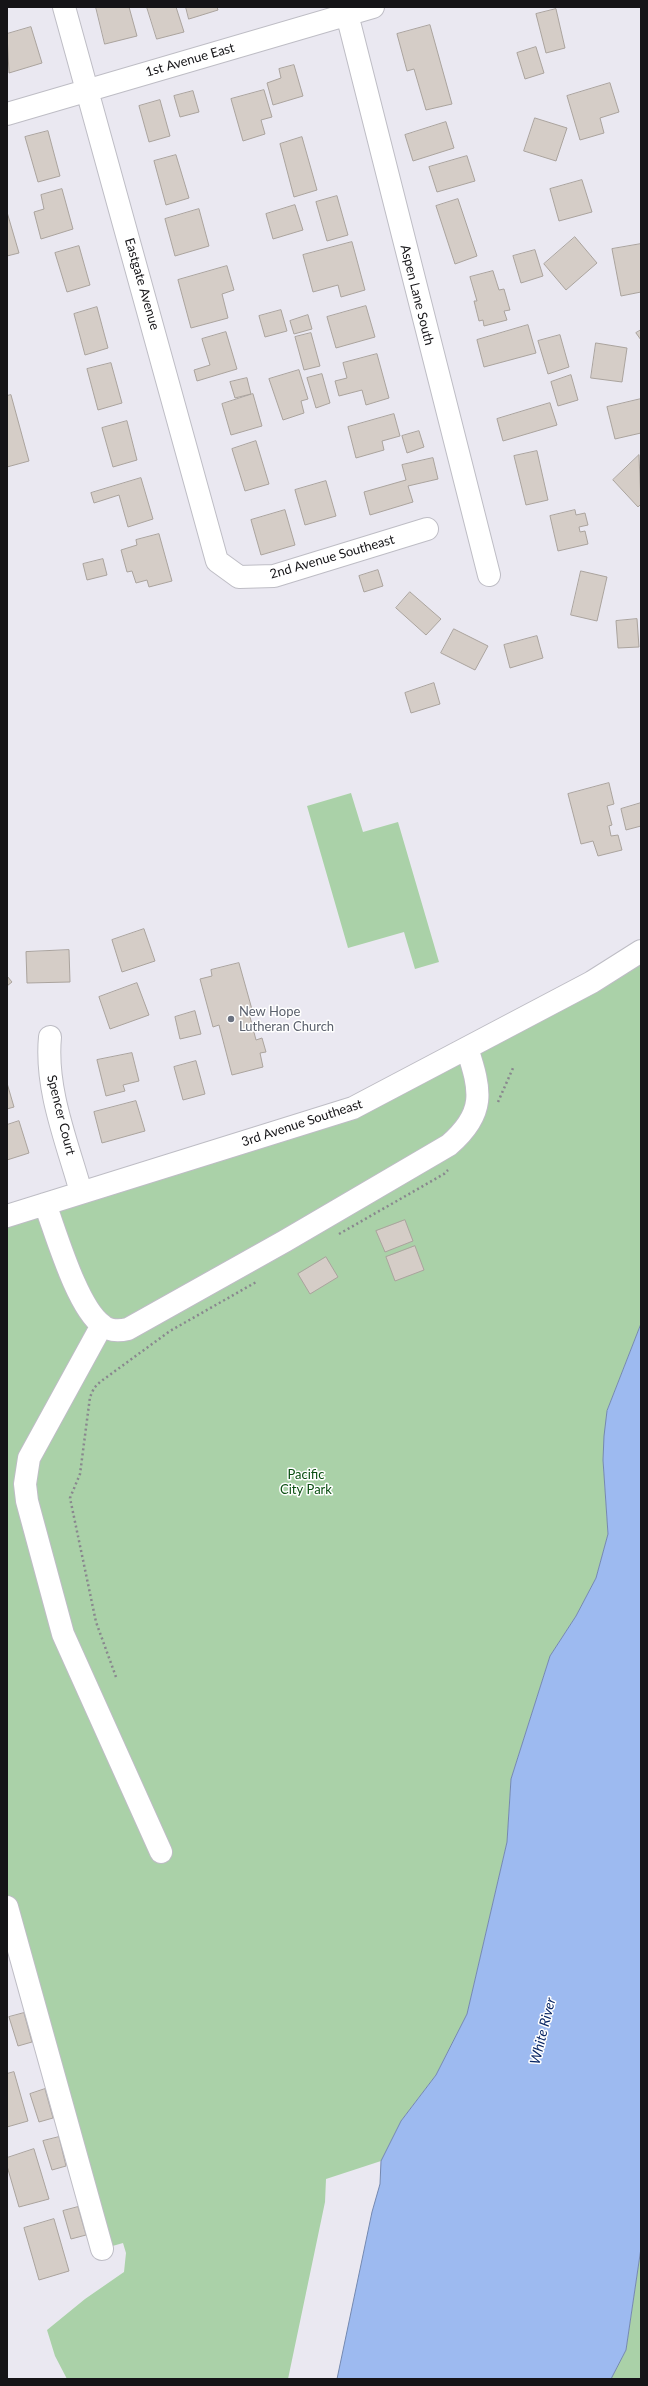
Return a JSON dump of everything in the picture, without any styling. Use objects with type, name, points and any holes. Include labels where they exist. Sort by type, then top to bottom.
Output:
[{"type":"street","name":"Eastgate Avenue","points":[[64,7],[217,561]]},
{"type":"street","name":"1st Avenue East","points":[[7,114],[335,13],[373,7]]},
{"type":"street","name":"Aspen Lane South","points":[[335,13],[489,575]]},
{"type":"street","name":"2nd Avenue Southeast","points":[[217,561],[239,577],[274,576],[427,529]]},
{"type":"street","name":"3rd Avenue Southeast","points":[[7,1216],[354,1108],[592,982],[641,952]]},
{"type":"street","name":"Spencer Court","points":[[50,1037],[48,1057],[50,1081],[81,1192]]},
{"type":"street","points":[[45,1204],[86,1308],[102,1325],[118,1331],[128,1329],[153,1317],[449,1145],[470,1123],[476,1110],[476,1076],[467,1048]]},
{"type":"street","points":[[102,1325],[29,1458],[25,1484],[27,1501],[64,1634],[161,1852]]},
{"type":"street","points":[[7,1907],[13,1951],[102,2249]]},
{"type":"path","points":[[496,1104],[513,1068]]},
{"type":"path","points":[[335,1237],[444,1174],[449,1168]]},
{"type":"path","points":[[116,1677],[96,1622],[70,1498],[80,1474],[90,1397],[94,1388],[100,1382],[170,1331],[259,1280]]},
{"type":"green space","points":[[351,793],[363,832],[398,822],[439,962],[415,969],[404,932],[348,948],[307,806]]},
{"type":"green space","name":"Pacific City Park","points":[[641,963],[641,1324],[607,1411],[603,1460],[608,1534],[596,1578],[576,1616],[550,1656],[511,1779],[507,1842],[467,2014],[436,2075],[401,2121],[381,2161],[326,2179],[325,2202],[288,2379],[67,2379],[55,2356],[47,2330],[85,2299],[124,2272],[126,2253],[123,2243],[102,2249],[7,1907],[7,1216],[353,1108]]},
{"type":"green space","points":[[641,2248],[641,2379],[611,2379],[626,2350]]},
{"type":"water","name":"White River","points":[[641,1324],[641,2248],[626,2350],[611,2379],[337,2379],[372,2212],[380,2184],[381,2161],[401,2121],[436,2075],[467,2014],[507,1842],[511,1779],[550,1656],[576,1616],[596,1578],[608,1534],[603,1460],[607,1411]]},
{"type":"building","points":[[96,7],[129,7],[137,36],[105,44]]},
{"type":"building","points":[[147,7],[176,7],[184,32],[157,39]]},
{"type":"building","points":[[186,7],[217,7],[218,10],[189,19]]},
{"type":"building","points":[[556,9],[565,48],[546,53],[536,14]]},
{"type":"building","points":[[430,25],[452,104],[426,110],[414,69],[407,71],[397,34]]},
{"type":"building","points":[[31,27],[42,63],[9,73],[7,34]]},
{"type":"building","points":[[536,47],[544,73],[525,79],[517,53]]},
{"type":"building","points":[[294,65],[303,96],[273,105],[267,83],[281,78],[279,69]]},
{"type":"building","points":[[610,83],[619,112],[600,118],[604,133],[580,140],[567,96]]},
{"type":"building","points":[[264,90],[272,117],[261,120],[265,134],[243,141],[231,99]]},
{"type":"building","points":[[193,91],[199,112],[180,117],[174,96]]},
{"type":"building","points":[[160,100],[170,136],[149,142],[139,106]]},
{"type":"building","points":[[535,118],[567,128],[556,161],[524,151]]},
{"type":"building","points":[[446,122],[454,148],[413,161],[405,135]]},
{"type":"building","points":[[48,131],[60,176],[38,182],[25,137]]},
{"type":"building","points":[[302,137],[317,190],[294,197],[280,144]]},
{"type":"building","points":[[176,155],[189,198],[166,205],[154,161]]},
{"type":"building","points":[[467,156],[475,181],[437,192],[429,167]]},
{"type":"building","points":[[582,180],[592,212],[559,221],[550,189]]},
{"type":"building","points":[[62,189],[73,229],[41,239],[34,212],[44,209],[41,195]]},
{"type":"building","points":[[337,196],[348,235],[327,241],[316,202]]},
{"type":"building","points":[[458,199],[477,256],[455,264],[436,206]]},
{"type":"building","points":[[295,205],[303,230],[273,239],[266,214]]},
{"type":"building","points":[[199,209],[209,246],[175,256],[165,219]]},
{"type":"building","points":[[7,212],[19,253],[7,256]]},
{"type":"building","points":[[575,237],[597,263],[566,290],[544,264]]},
{"type":"building","points":[[352,242],[365,290],[341,297],[338,285],[313,292],[303,255]]},
{"type":"building","points":[[641,244],[641,292],[621,296],[612,249]]},
{"type":"building","points":[[79,246],[90,285],[67,292],[55,253]]},
{"type":"building","points":[[535,250],[543,276],[521,283],[513,256]]},
{"type":"building","points":[[227,266],[234,290],[222,294],[228,318],[191,328],[178,280]]},
{"type":"building","points":[[493,271],[499,290],[504,289],[510,310],[504,311],[507,320],[484,326],[483,320],[479,321],[474,301],[477,301],[470,277]]},
{"type":"building","points":[[366,306],[375,337],[336,348],[327,317]]},
{"type":"building","points":[[97,307],[108,348],[85,355],[74,314]]},
{"type":"building","points":[[281,310],[287,331],[265,337],[259,316]]},
{"type":"building","points":[[308,315],[312,329],[294,334],[290,321]]},
{"type":"building","points":[[528,325],[536,353],[484,367],[477,340]]},
{"type":"building","points":[[641,330],[641,340],[636,333]]},
{"type":"building","points":[[226,332],[237,369],[197,381],[194,370],[210,365],[202,339]]},
{"type":"building","points":[[311,333],[320,366],[304,370],[295,337]]},
{"type":"building","points":[[560,335],[569,367],[548,374],[538,341]]},
{"type":"building","points":[[596,343],[627,348],[622,382],[591,378]]},
{"type":"building","points":[[377,354],[389,398],[366,405],[362,390],[339,396],[335,381],[347,378],[343,363]]},
{"type":"building","points":[[111,363],[122,403],[98,410],[87,369]]},
{"type":"building","points":[[299,370],[308,399],[301,401],[304,413],[283,420],[269,379]]},
{"type":"building","points":[[322,374],[330,403],[316,408],[307,378]]},
{"type":"building","points":[[571,375],[578,400],[558,406],[551,382]]},
{"type":"building","points":[[247,378],[251,394],[235,398],[230,382]]},
{"type":"building","points":[[253,394],[262,426],[231,435],[222,404]]},
{"type":"building","points":[[11,395],[29,461],[7,467],[7,396]]},
{"type":"building","points":[[641,399],[641,433],[615,439],[607,407]]},
{"type":"building","points":[[550,403],[557,425],[503,441],[497,419]]},
{"type":"building","points":[[394,414],[400,436],[382,441],[384,450],[356,458],[348,427]]},
{"type":"building","points":[[127,421],[137,460],[113,467],[102,428]]},
{"type":"building","points":[[419,431],[424,447],[407,453],[402,436]]},
{"type":"building","points":[[256,441],[269,484],[245,491],[232,449]]},
{"type":"building","points":[[537,451],[548,500],[526,505],[514,456]]},
{"type":"building","points":[[639,455],[641,504],[638,507],[613,480]]},
{"type":"building","points":[[433,458],[438,479],[408,486],[413,502],[370,515],[364,492],[406,480],[402,465]]},
{"type":"building","points":[[141,478],[153,519],[128,527],[119,495],[94,503],[91,493]]},
{"type":"building","points":[[326,481],[336,516],[305,525],[295,490]]},
{"type":"building","points":[[285,510],[295,545],[261,555],[251,520]]},
{"type":"building","points":[[575,510],[576,515],[585,513],[588,525],[579,527],[580,532],[585,531],[588,544],[558,551],[550,516]]},
{"type":"building","points":[[159,534],[172,581],[149,587],[147,580],[136,583],[132,571],[127,572],[121,550],[137,545],[136,540]]},
{"type":"building","points":[[103,559],[107,575],[87,580],[83,564]]},
{"type":"building","points":[[378,570],[383,586],[364,592],[359,576]]},
{"type":"building","points":[[581,571],[607,577],[597,621],[571,615]]},
{"type":"building","points":[[410,592],[441,619],[426,635],[396,608]]},
{"type":"building","points":[[637,619],[639,647],[618,648],[616,621]]},
{"type":"building","points":[[454,629],[488,646],[475,670],[441,653]]},
{"type":"building","points":[[537,636],[543,658],[510,668],[504,645]]},
{"type":"building","points":[[434,683],[440,704],[411,713],[405,693]]},
{"type":"building","points":[[609,783],[614,804],[607,806],[612,825],[609,826],[611,836],[618,835],[622,850],[598,856],[593,841],[581,844],[568,794]]},
{"type":"building","points":[[641,803],[641,826],[626,830],[621,809]]},
{"type":"building","points":[[144,929],[155,961],[122,972],[112,940]]},
{"type":"building","points":[[69,950],[70,982],[27,983],[26,952]]},
{"type":"building","name":"New Hope Lutheran Church","points":[[239,963],[253,1013],[249,1013],[256,1040],[262,1038],[266,1052],[260,1053],[263,1067],[232,1075],[219,1025],[213,1027],[200,979],[212,976],[211,970]]},
{"type":"building","points":[[7,976],[12,982],[7,986]]},
{"type":"building","points":[[137,983],[149,1015],[110,1029],[99,997]]},
{"type":"building","points":[[195,1011],[201,1034],[180,1039],[175,1017]]},
{"type":"building","points":[[132,1053],[139,1081],[123,1085],[125,1091],[106,1096],[97,1060]]},
{"type":"building","points":[[196,1061],[205,1094],[183,1100],[174,1067]]},
{"type":"building","points":[[7,1083],[14,1107],[7,1109]]},
{"type":"building","points":[[136,1101],[145,1131],[102,1143],[94,1112]]},
{"type":"building","points":[[19,1121],[29,1153],[7,1160],[7,1125]]},
{"type":"building","points":[[405,1220],[413,1241],[385,1252],[376,1231]]},
{"type":"building","points":[[415,1246],[424,1270],[395,1281],[386,1257]]},
{"type":"building","points":[[326,1257],[338,1277],[310,1294],[298,1274]]},
{"type":"building","points":[[24,2013],[32,2042],[18,2046],[9,2017]]},
{"type":"building","points":[[14,2072],[28,2121],[7,2127],[7,2074]]},
{"type":"building","points":[[45,2089],[53,2118],[39,2122],[30,2094]]},
{"type":"building","points":[[59,2137],[66,2166],[52,2170],[43,2141]]},
{"type":"building","points":[[34,2149],[49,2199],[19,2207],[7,2166],[7,2158]]},
{"type":"building","points":[[78,2207],[86,2235],[71,2239],[63,2211]]},
{"type":"building","points":[[54,2219],[69,2271],[39,2280],[24,2228]]},
{"type":"place","name":"New Hope Lutheran Church","points":[[231,1019]]}]
